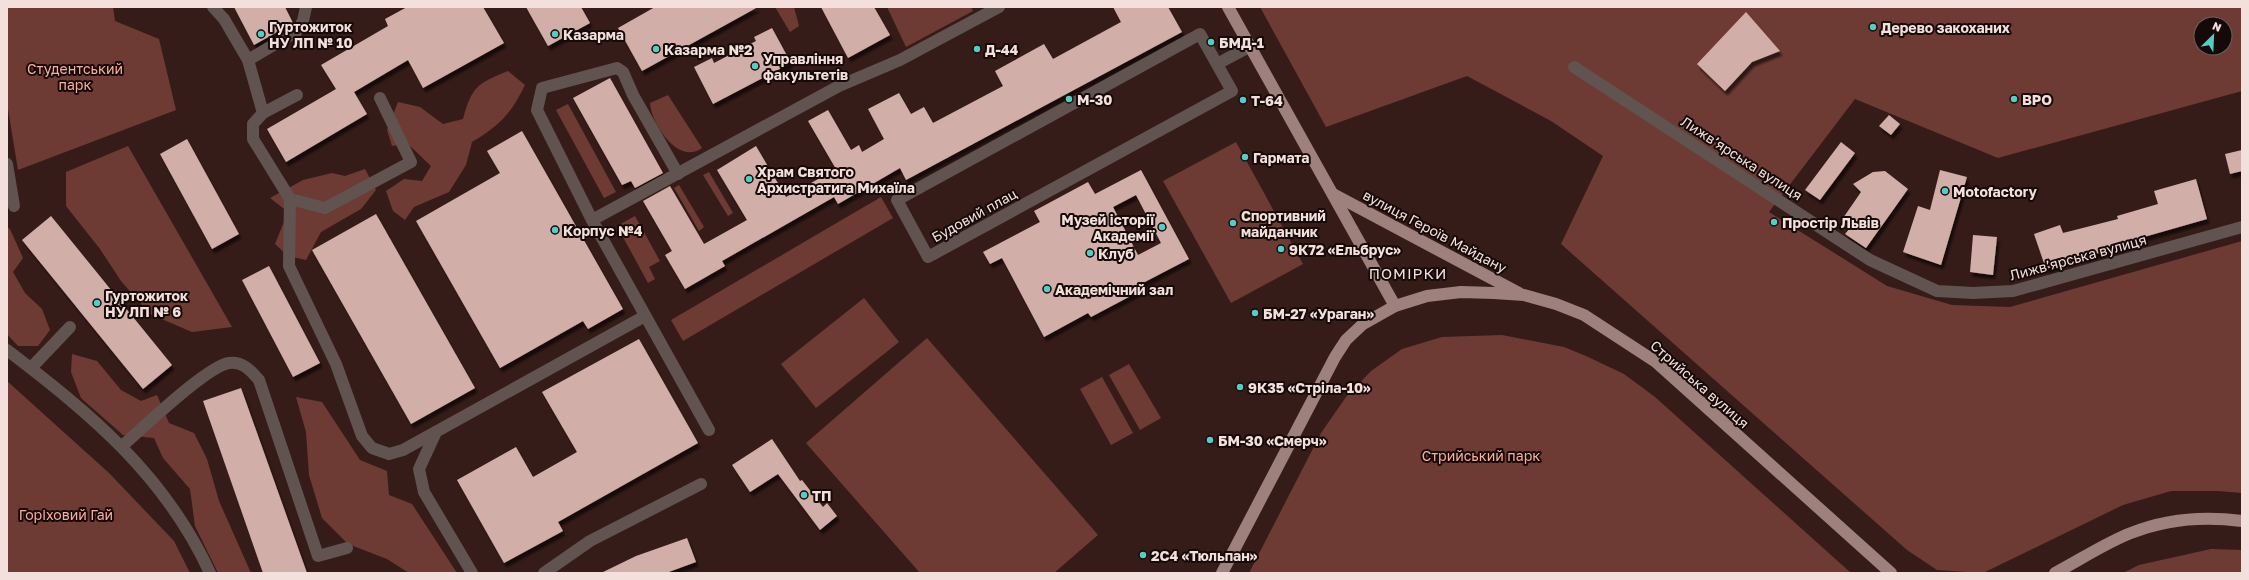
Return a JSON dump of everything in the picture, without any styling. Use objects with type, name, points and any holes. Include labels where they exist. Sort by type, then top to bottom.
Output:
[{"type":"main road","name":"вулиця Героїв Майдану","points":[[1228,7],[1395,306]]},
{"type":"main road","name":"вулиця Героїв Майдану","points":[[1333,194],[1524,295]]},
{"type":"main road","name":"Стрийська вулиця","points":[[1222,573],[1335,357],[1346,340],[1363,324],[1395,306],[1427,296],[1461,292],[1524,295],[1556,304],[1584,316],[1656,362],[1890,573]]},
{"type":"main road","points":[[2056,573],[2138,531],[2178,520],[2226,519],[2242,521]]},
{"type":"street","points":[[213,7],[224,19],[248,60],[263,113]]},
{"type":"street","points":[[248,60],[297,31],[303,21],[306,7]]},
{"type":"street","points":[[592,220],[839,86],[900,60],[999,7]]},
{"type":"street","name":"Будовий плац","points":[[1200,34],[1217,64],[1232,91],[928,257],[897,200],[1200,34]]},
{"type":"street","points":[[1217,64],[1250,47]]},
{"type":"street","name":"Лижвʼярська вулиця","points":[[1574,67],[1870,260],[1937,290],[1974,293],[2013,291],[2242,227]]},
{"type":"street","points":[[678,174],[633,95],[623,72],[617,68],[542,88],[537,110],[592,220],[709,430]]},
{"type":"street","points":[[297,95],[263,113],[253,124],[253,139],[290,199],[290,266],[336,364],[362,436],[372,448],[389,454],[403,450],[645,316]]},
{"type":"street","points":[[290,199],[325,208],[411,162],[380,98]]},
{"type":"street","points":[[7,164],[14,206]]},
{"type":"street","points":[[31,368],[70,327]]},
{"type":"street","points":[[7,350],[65,394],[122,446],[167,498],[198,547],[210,573]]},
{"type":"street","points":[[122,446],[206,374],[229,363],[247,366],[260,380],[318,556],[347,548]]},
{"type":"street","points":[[436,432],[419,469],[424,492],[472,573]]},
{"type":"street","points":[[544,573],[590,541],[701,484]]},
{"type":"green space","name":"Студентський парк","points":[[7,7],[113,7],[115,21],[159,39],[176,110],[18,170],[7,103]]},
{"type":"green space","points":[[775,7],[794,7],[799,26],[790,32]]},
{"type":"green space","points":[[887,7],[971,7],[973,11],[906,47]]},
{"type":"green space","points":[[1260,7],[2242,7],[2242,91],[1998,158],[1855,99],[1769,212],[1887,286],[1952,305],[2010,307],[2242,241],[2242,493],[2218,491],[2171,491],[2123,505],[1983,573],[1937,570],[1907,550],[1561,244],[1603,156],[1551,121],[1467,76],[1326,127]]},
{"type":"green space","points":[[508,71],[525,85],[515,104],[497,125],[472,142],[466,165],[449,192],[414,207],[405,220],[393,211],[386,191],[404,179],[422,181],[431,166],[408,144],[392,146],[387,130],[398,102],[420,107],[443,124],[463,119],[469,100],[477,88],[489,79]]},
{"type":"green space","points":[[668,95],[702,148],[693,152],[684,151],[675,147],[667,140],[661,131],[655,121],[650,103]]},
{"type":"green space","points":[[568,104],[616,192],[604,198],[556,110]]},
{"type":"green space","name":"Спортивний майданчик","points":[[1236,142],[1303,264],[1231,303],[1163,181]]},
{"type":"green space","points":[[128,146],[232,327],[192,332],[150,314],[121,281],[100,249],[66,206],[66,172]]},
{"type":"green space","points":[[365,169],[376,190],[361,209],[321,232],[306,260],[288,256],[275,244],[288,212],[270,198],[303,180],[332,173],[345,176]]},
{"type":"green space","points":[[709,172],[733,213],[728,216],[703,175]]},
{"type":"green space","points":[[679,185],[704,227],[699,231],[674,188]]},
{"type":"green space","points":[[881,197],[893,218],[683,341],[671,320]]},
{"type":"green space","points":[[635,216],[660,261],[649,267],[655,279],[648,283],[617,226]]},
{"type":"green space","points":[[7,227],[10,229],[23,258],[13,272],[25,293],[42,309],[50,330],[38,346],[18,346],[7,334]]},
{"type":"green space","points":[[864,298],[899,342],[816,408],[781,364]]},
{"type":"green space","name":"Стрийський парк","points":[[1502,335],[1564,347],[1624,374],[1655,397],[1851,573],[1249,573],[1321,433],[1346,397],[1371,371],[1402,349],[1442,337]]},
{"type":"green space","points":[[927,338],[1098,535],[1054,573],[920,573],[806,443]]},
{"type":"green space","points":[[72,354],[97,361],[121,390],[141,401],[157,395],[169,423],[194,433],[207,459],[219,501],[251,573],[218,573],[195,526],[190,489],[163,458],[154,438],[123,435],[81,398],[71,372]]},
{"type":"green space","points":[[1129,364],[1161,418],[1140,430],[1109,375]]},
{"type":"green space","points":[[1102,377],[1133,433],[1111,445],[1080,389]]},
{"type":"green space","name":"Горіховий Гай","points":[[7,381],[109,473],[174,541],[190,573],[7,573]]},
{"type":"green space","points":[[296,397],[322,402],[360,460],[387,471],[389,495],[412,504],[457,573],[409,573],[387,559],[348,544],[322,518],[309,475],[306,432]]},
{"type":"green space","points":[[2211,549],[2242,550],[2242,573],[2123,573],[2139,565]]},
{"type":"building","name":"Гуртожиток НУ ЛП № 10","points":[[234,7],[285,7],[293,23],[254,45]]},
{"type":"building","points":[[407,7],[483,7],[504,43],[423,88],[408,60],[354,92],[367,114],[286,162],[267,129],[336,89],[321,65],[388,26],[385,19]]},
{"type":"building","name":"Казарма","points":[[526,7],[581,7],[590,23],[548,46]]},
{"type":"building","name":"Казарма №2","points":[[655,7],[758,7],[642,71],[618,28]]},
{"type":"building","points":[[821,7],[874,7],[890,35],[848,58]]},
{"type":"building","points":[[1113,7],[1168,7],[1182,32],[906,180],[900,168],[838,204],[834,197],[722,261],[725,266],[685,289],[665,255],[672,251],[643,201],[670,186],[704,244],[747,220],[717,170],[756,146],[786,197],[836,169],[808,121],[828,110],[851,150],[859,145],[862,152],[884,139],[868,109],[899,93],[911,114],[924,107],[933,123],[1003,86],[995,71],[1044,44],[1053,59],[1121,22]]},
{"type":"building","points":[[1746,12],[1780,51],[1752,62],[1725,91],[1697,64]]},
{"type":"building","name":"Управління факультетів","points":[[772,28],[791,63],[713,104],[694,67],[712,58],[714,63],[756,41],[754,37]]},
{"type":"building","points":[[610,78],[663,173],[635,188],[631,181],[622,185],[573,98]]},
{"type":"building","points":[[1889,115],[1900,124],[1891,135],[1879,126]]},
{"type":"building","points":[[522,131],[623,309],[588,329],[583,321],[500,368],[416,221],[500,173],[487,151]]},
{"type":"building","points":[[187,139],[239,234],[212,249],[160,154]]},
{"type":"building","points":[[1841,142],[1855,153],[1820,200],[1805,190]]},
{"type":"building","points":[[2242,150],[2242,171],[2230,174],[2225,154]]},
{"type":"building","points":[[1141,170],[1189,259],[1139,285],[1142,290],[1091,317],[1088,313],[1044,337],[1002,258],[990,264],[983,252],[1040,222],[1034,211],[1088,182],[1095,194]],"holes":[[[1136,195],[1161,243],[1138,255],[1113,207]]]},
{"type":"building","points":[[1940,170],[1967,177],[1941,265],[1903,252],[1918,206],[1930,210]]},
{"type":"building","points":[[1885,171],[1908,189],[1866,248],[1845,234],[1850,228],[1841,221],[1861,192],[1853,184],[1873,172]]},
{"type":"building","points":[[2196,179],[2207,219],[2144,237],[2145,239],[2110,250],[2083,256],[2046,269],[2034,234],[2060,225],[2063,233],[2118,219],[2117,216],[2158,204],[2154,191]]},
{"type":"building","points":[[376,214],[475,388],[411,424],[312,250]]},
{"type":"building","name":"Гуртожиток НУ ЛП № 6","points":[[51,216],[172,365],[143,389],[22,240]]},
{"type":"building","points":[[1973,235],[1997,237],[1993,275],[1970,272]]},
{"type":"building","points":[[269,266],[320,363],[293,377],[242,280]]},
{"type":"building","points":[[639,339],[698,443],[558,522],[563,531],[504,563],[457,480],[516,447],[533,477],[577,452],[542,392]]},
{"type":"building","points":[[241,388],[307,573],[263,573],[203,401]]},
{"type":"building","points":[[772,439],[800,481],[802,480],[823,507],[827,503],[837,516],[820,530],[778,474],[750,492],[732,465]]},
{"type":"building","points":[[687,538],[696,562],[666,573],[601,573],[636,556]]},
{"type":"place","name":"Дерево закоханих","points":[[1873,27]]},
{"type":"place","name":"Гуртожиток НУ ЛП № 10","points":[[261,34]]},
{"type":"place","name":"Казарма","points":[[555,34]]},
{"type":"place","name":"БМД-1","points":[[1211,42]]},
{"type":"place","name":"Казарма №2","points":[[656,49]]},
{"type":"place","name":"Д-44","points":[[977,49]]},
{"type":"place","name":"Управління факультетів","points":[[755,66]]},
{"type":"place","name":"М-30","points":[[1069,99]]},
{"type":"place","name":"ВРО","points":[[2014,99]]},
{"type":"place","name":"Т-64","points":[[1243,100]]},
{"type":"place","name":"Гармата","points":[[1245,157]]},
{"type":"place","name":"Храм Святого Архистратига Михаїла","points":[[749,179]]},
{"type":"place","name":"Motofactory","points":[[1945,191]]},
{"type":"place","name":"Простір Львів","points":[[1774,222]]},
{"type":"place","name":"Спортивний майданчик","points":[[1233,223]]},
{"type":"place","name":"Музей історії Академії","points":[[1162,227]]},
{"type":"place","name":"Корпус №4","points":[[555,230]]},
{"type":"place","name":"9К72 «Ельбрус»","points":[[1281,249]]},
{"type":"place","name":"Клуб","points":[[1090,253]]},
{"type":"place","name":"Академічний зал","points":[[1047,289]]},
{"type":"place","name":"Гуртожиток НУ ЛП № 6","points":[[97,303]]},
{"type":"place","name":"БМ-27 «Ураган»","points":[[1255,313]]},
{"type":"place","name":"9К35 «Стріла-10»","points":[[1240,387]]},
{"type":"place","name":"БМ-30 «Смерч»","points":[[1210,440]]},
{"type":"place","name":"ТП","points":[[804,495]]},
{"type":"place","name":"2С4 «Тюльпан»","points":[[1143,555]]},
{"type":"district","name":"ПОМІРКИ","points":[[1408,273]]}]
